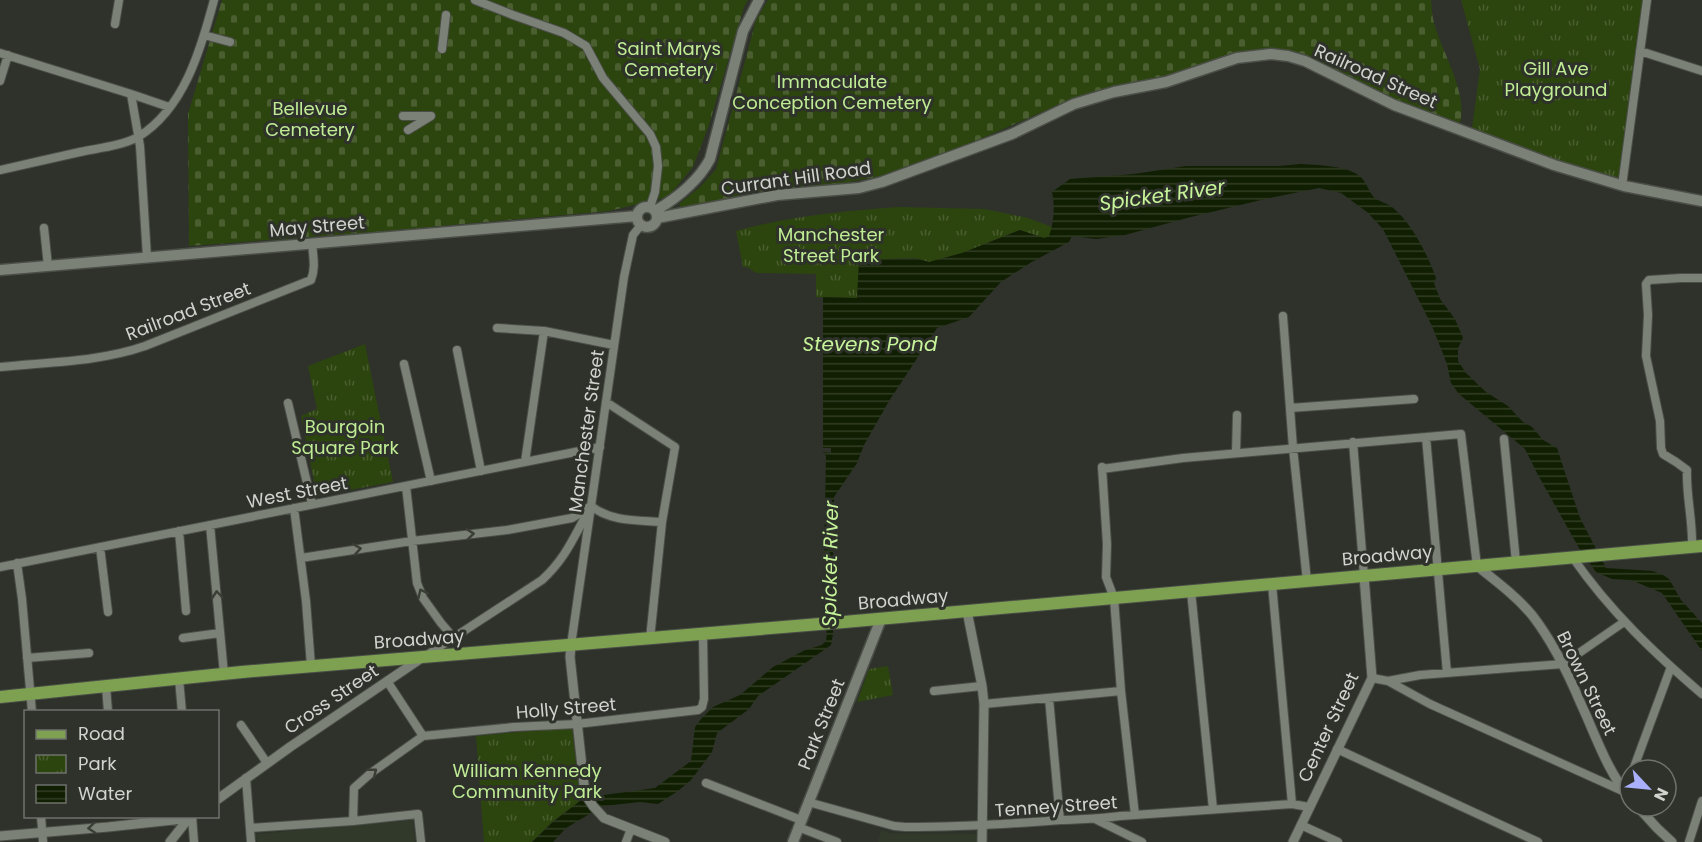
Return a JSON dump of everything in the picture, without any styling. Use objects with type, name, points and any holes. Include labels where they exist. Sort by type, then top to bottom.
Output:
[{"type":"main road","points":[[654,212],[641,208],[639,221],[651,226],[654,212],[671,202],[693,183],[703,172],[710,159],[743,31],[759,0]]},
{"type":"main road","name":"Railroad Street","points":[[1037,122],[1074,104],[1114,92],[1166,82],[1237,58],[1271,54],[1305,61],[1394,105],[1554,165],[1622,186],[1702,201]]},
{"type":"main road","name":"Currant Hill Road","points":[[654,212],[777,195],[850,189],[882,182],[1012,134],[1037,122]]},
{"type":"main road","name":"May Street","points":[[0,270],[312,243],[639,221]]},
{"type":"main road","name":"Broadway","points":[[0,697],[311,666],[881,619],[1697,546]]},
{"type":"main road","name":"Park Street","points":[[793,842],[881,619]]},
{"type":"street","points":[[115,24],[119,0]]},
{"type":"street","points":[[0,171],[117,144],[139,136],[170,107],[192,67],[214,0]]},
{"type":"street","points":[[475,0],[564,33],[586,46],[603,78],[650,134],[656,147],[658,166],[654,212]]},
{"type":"street","points":[[1622,186],[1647,0]]},
{"type":"street","points":[[442,49],[446,15]]},
{"type":"street","points":[[204,35],[230,42]]},
{"type":"street","points":[[1640,51],[1702,71]]},
{"type":"street","points":[[0,81],[4,54],[170,107]]},
{"type":"street","points":[[131,94],[139,136],[147,257]]},
{"type":"street","points":[[403,116],[431,116],[408,130]]},
{"type":"street","name":"Manchester Street","points":[[571,645],[624,277],[633,235],[639,221]]},
{"type":"street","points":[[44,228],[48,266]]},
{"type":"street","name":"Railroad Street","points":[[0,367],[127,353],[145,346],[311,280],[314,263],[312,243]]},
{"type":"street","points":[[1697,546],[1686,487],[1687,470],[1663,454],[1661,448],[1660,421],[1646,356],[1648,315],[1646,284],[1649,280],[1702,278]]},
{"type":"street","points":[[1283,316],[1293,448],[1307,581]]},
{"type":"street","points":[[497,328],[544,331],[614,345]]},
{"type":"street","points":[[525,462],[544,331]]},
{"type":"street","points":[[457,350],[481,471]]},
{"type":"street","points":[[404,364],[431,481]]},
{"type":"street","points":[[1290,408],[1414,399]]},
{"type":"street","points":[[606,402],[675,447],[662,522],[650,639]]},
{"type":"street","points":[[288,403],[312,504]]},
{"type":"street","points":[[1236,453],[1237,415]]},
{"type":"street","points":[[1135,815],[1121,691],[1114,598],[1106,577],[1107,544],[1102,467],[1353,442],[1461,434],[1477,566]]},
{"type":"street","points":[[1426,437],[1447,673]]},
{"type":"street","points":[[1504,439],[1516,562]]},
{"type":"street","name":"Center Street","points":[[1293,842],[1372,678],[1353,442]]},
{"type":"street","name":"West Street","points":[[0,567],[600,447]]},
{"type":"street","points":[[406,486],[417,583],[423,598],[453,637]]},
{"type":"street","points":[[301,558],[412,541],[507,530],[572,518],[591,506],[601,514],[662,522]]},
{"type":"street","name":"Cross Street","points":[[219,798],[387,681],[542,580],[566,553],[591,506]]},
{"type":"street","points":[[294,508],[311,666]]},
{"type":"street","points":[[210,525],[224,674]]},
{"type":"street","points":[[179,531],[186,611]]},
{"type":"street","points":[[100,547],[108,612]]},
{"type":"street","points":[[1576,557],[1585,575],[1624,622],[1654,653],[1702,694]]},
{"type":"street","points":[[17,563],[32,710]]},
{"type":"street","name":"Brown Street","points":[[1477,566],[1505,587],[1531,615],[1563,664],[1605,758],[1618,780]]},
{"type":"street","points":[[1272,584],[1292,804]]},
{"type":"street","points":[[1191,591],[1213,809]]},
{"type":"street","points":[[967,611],[984,704],[982,842]]},
{"type":"street","points":[[1388,681],[1420,675],[1563,664],[1624,622]]},
{"type":"street","points":[[183,638],[220,633]]},
{"type":"street","name":"Holly Street","points":[[423,736],[514,727],[577,724],[698,710],[702,707],[704,699],[703,634]]},
{"type":"street","points":[[571,645],[570,657],[584,791],[604,818],[665,842]]},
{"type":"street","points":[[27,658],[89,653]]},
{"type":"street","points":[[1637,758],[1671,667]]},
{"type":"street","points":[[1372,678],[1388,681],[1430,704],[1618,791]]},
{"type":"street","points":[[179,679],[182,710]]},
{"type":"street","points":[[353,821],[354,788],[423,736],[387,681]]},
{"type":"street","points":[[106,686],[108,710]]},
{"type":"street","points":[[934,691],[982,686]]},
{"type":"street","points":[[984,704],[1121,691]]},
{"type":"street","points":[[1049,698],[1060,820]]},
{"type":"street","points":[[241,725],[267,763]]},
{"type":"street","points":[[1337,749],[1538,842]]},
{"type":"street","points":[[246,778],[251,842]]},
{"type":"street","points":[[706,783],[837,842]]},
{"type":"street","points":[[1689,842],[1702,801]]},
{"type":"street","name":"Tenney Street","points":[[808,802],[894,826],[982,826],[1292,804],[1309,807]]},
{"type":"street","points":[[250,828],[418,814],[421,842]]},
{"type":"street","points":[[41,818],[43,837]]},
{"type":"street","points":[[0,836],[43,837],[119,821],[174,818]]},
{"type":"street","points":[[170,842],[191,818]]},
{"type":"street","points":[[192,818],[194,842]]},
{"type":"street","points":[[1648,818],[1672,842]]},
{"type":"street","points":[[1095,819],[1142,842]]},
{"type":"street","points":[[1301,825],[1338,842]]},
{"type":"street","points":[[626,842],[631,829]]},
{"type":"shaded area","points":[[413,820],[415,842],[257,842],[256,834]]},
{"type":"shaded area","points":[[881,830],[891,833],[977,834],[977,842],[878,842]]},
{"type":"green space","name":"Bellevue Cemetery","points":[[222,0],[748,0],[709,125],[693,167],[668,197],[609,211],[189,246],[188,114]]},
{"type":"green space","name":"Immaculate Conception Cemetery","points":[[768,0],[1431,0],[1434,23],[1454,74],[1461,101],[1459,126],[1274,49],[1156,81],[1114,88],[1065,102],[902,172],[681,207],[679,204],[700,187],[716,169],[756,20]]},
{"type":"green space","name":"Gill Ave Playground","points":[[1461,0],[1643,0],[1620,180],[1562,163],[1472,128],[1480,69]]},
{"type":"green space","name":"Manchester Street Park","points":[[899,207],[985,209],[1028,218],[1052,227],[1050,236],[1044,238],[1019,230],[962,253],[929,262],[915,258],[860,260],[857,298],[816,297],[816,274],[756,273],[743,267],[736,231],[796,218]]},
{"type":"green space","name":"Bourgoin Square Park","points":[[365,344],[393,482],[317,496],[301,416],[317,409],[308,366]]},
{"type":"green space","points":[[888,666],[893,695],[857,702],[869,669]]},
{"type":"green space","name":"William Kennedy Community Park","points":[[572,727],[580,801],[552,822],[532,842],[484,842],[476,736]]},
{"type":"water","points":[[1300,164],[1335,167],[1355,173],[1375,198],[1392,207],[1406,221],[1424,249],[1436,278],[1434,283],[1440,299],[1455,319],[1463,338],[1458,348],[1458,361],[1466,373],[1486,392],[1508,406],[1543,440],[1557,448],[1580,518],[1606,568],[1653,571],[1669,579],[1681,600],[1702,623],[1702,651],[1662,593],[1631,580],[1612,579],[1596,572],[1579,548],[1525,449],[1459,394],[1451,383],[1447,364],[1432,326],[1383,229],[1367,212],[1341,193],[1319,188],[1265,199],[1125,235],[1096,239],[1072,236],[1069,242],[1001,282],[969,317],[937,328],[889,401],[864,445],[857,463],[834,497],[831,645],[758,696],[749,709],[717,733],[712,752],[691,780],[678,791],[658,804],[640,802],[603,806],[566,828],[553,842],[532,842],[580,801],[604,795],[655,788],[691,761],[695,727],[713,707],[740,695],[773,667],[805,650],[822,645],[826,641],[823,614],[826,456],[823,452],[831,453],[831,448],[823,448],[823,297],[857,298],[859,260],[915,258],[929,262],[962,253],[1020,230],[1044,238],[1049,236],[1052,225],[1054,208],[1052,192],[1070,179],[1134,174],[1186,166]]},
{"type":"park label","name":"Saint Marys Cemetery","points":[[669,58]]},
{"type":"water label","name":"Spicket River","points":[[1162,195]]},
{"type":"water label","name":"Stevens Pond","points":[[870,344]]},
{"type":"water label","name":"Spicket River","points":[[830,564]]}]
